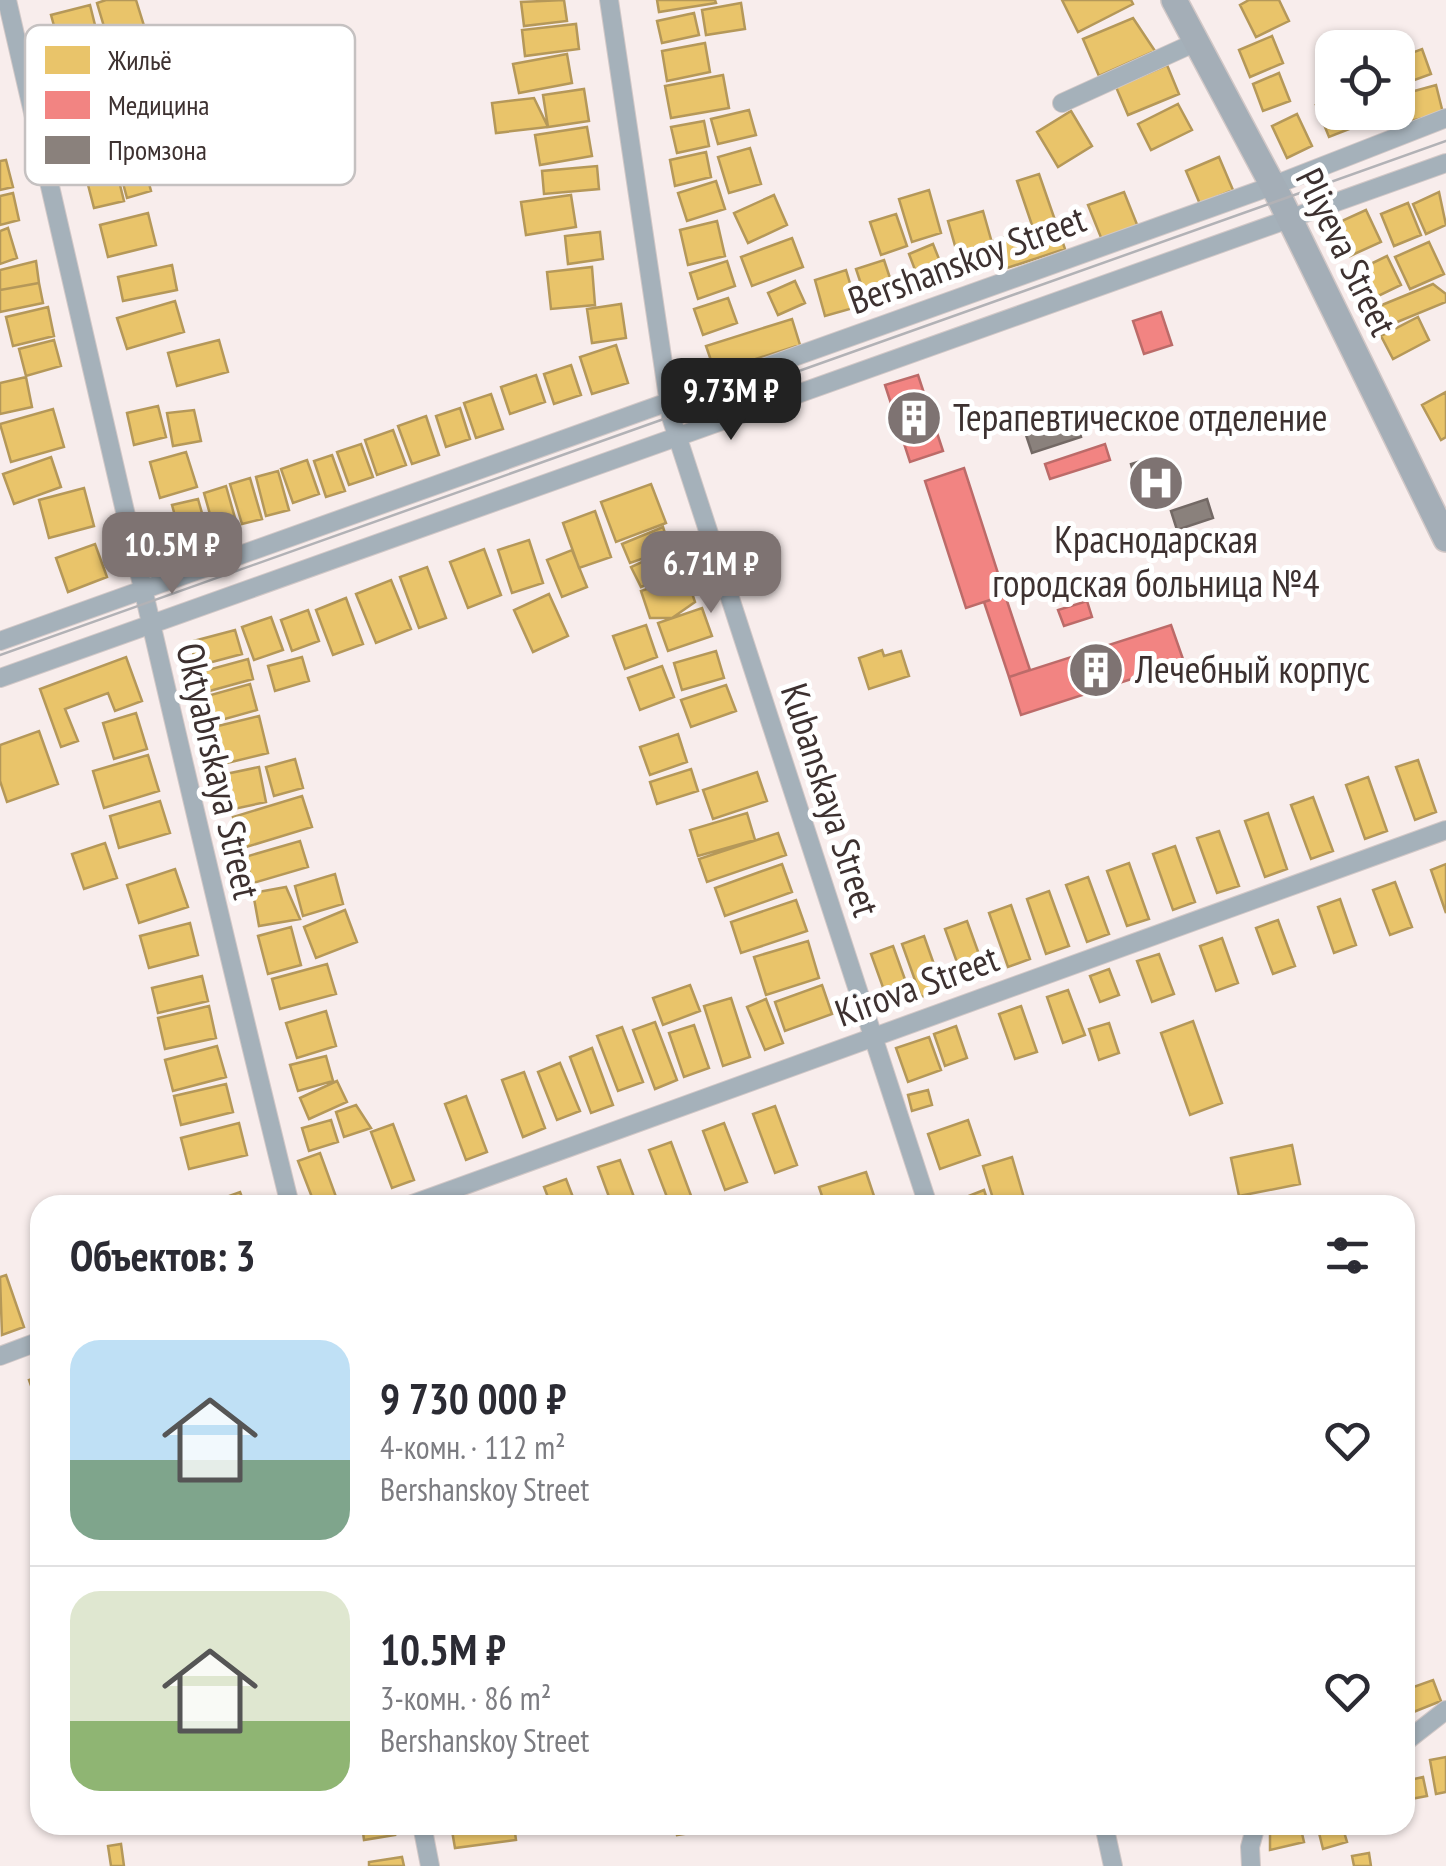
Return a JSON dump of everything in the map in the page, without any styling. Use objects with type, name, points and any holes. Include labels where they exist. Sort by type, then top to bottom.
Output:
[{"type":"street","name":"Oktyabrskaya Street","points":[[7,0],[6,22],[25,99]]},
{"type":"street","name":"Kubanskaya Street","points":[[609,0],[668,401],[677,437],[925,1195]]},
{"type":"street","name":"Pliyeva Street","points":[[1174,0],[1290,221],[1446,540]]},
{"type":"street","points":[[1062,103],[1194,43]]},
{"type":"street","name":"Bershanskoy Street","points":[[0,641],[1272,186],[1446,118]]},
{"type":"street","name":"Bershanskoy Street","points":[[0,678],[1446,163]]},
{"type":"street","name":"Oktyabrskaya Street","points":[[46,185],[145,588],[182,771],[288,1195]]},
{"type":"street","name":"Kirova Street","points":[[438,1195],[1446,830]]},
{"type":"street","points":[[0,1356],[30,1345]]},
{"type":"street","points":[[1415,1734],[1446,1710]]},
{"type":"street","points":[[424,1835],[430,1866]]},
{"type":"street","points":[[1106,1835],[1114,1866]]},
{"type":"street","points":[[1251,1866],[1253,1835]]},
{"type":"building: Жильё","points":[[136,0],[144,25],[104,25],[97,3]]},
{"type":"building: Жильё","points":[[564,0],[567,21],[524,26],[521,2]]},
{"type":"building: Жильё","points":[[657,0],[715,0],[716,3],[659,12]]},
{"type":"building: Жильё","points":[[1062,0],[1131,0],[1133,4],[1078,32]]},
{"type":"building: Жильё","points":[[1249,0],[1279,0],[1289,21],[1256,37],[1240,5]]},
{"type":"building: Жильё","points":[[741,3],[745,29],[706,35],[702,10]]},
{"type":"building: Жильё","points":[[90,5],[95,25],[54,25],[51,15]]},
{"type":"building: Жильё","points":[[694,13],[699,35],[662,43],[657,21]]},
{"type":"building: Жильё","points":[[1133,18],[1155,51],[1099,76],[1083,39]]},
{"type":"building: Жильё","points":[[576,24],[579,49],[525,56],[522,30]]},
{"type":"building: Жильё","points":[[1272,36],[1283,63],[1250,77],[1239,50]]},
{"type":"building: Жильё","points":[[705,43],[710,72],[667,81],[662,51]]},
{"type":"building: Жильё","points":[[1422,49],[1431,74],[1415,80],[1415,52]]},
{"type":"building: Жильё","points":[[567,54],[572,83],[519,93],[513,64]]},
{"type":"building: Жильё","points":[[1167,65],[1179,94],[1128,115],[1116,87]]},
{"type":"building: Жильё","points":[[1279,73],[1290,101],[1263,111],[1253,84]]},
{"type":"building: Жильё","points":[[723,75],[729,108],[671,118],[665,86]]},
{"type":"building: Жильё","points":[[1436,85],[1443,113],[1415,120],[1415,91]]},
{"type":"building: Жильё","points":[[584,89],[589,121],[548,127],[543,95]]},
{"type":"building: Жильё","points":[[534,98],[548,127],[496,133],[492,103]]},
{"type":"building: Жильё","points":[[1178,104],[1192,130],[1151,150],[1138,124]]},
{"type":"building: Жильё","points":[[749,110],[756,135],[718,144],[711,119]]},
{"type":"building: Жильё","points":[[1071,111],[1092,146],[1058,167],[1037,132]]},
{"type":"building: Жильё","points":[[1297,114],[1312,146],[1287,158],[1272,126]]},
{"type":"building: Жильё","points":[[704,121],[709,146],[677,153],[671,127]]},
{"type":"building: Жильё","points":[[587,127],[592,156],[540,165],[535,135]]},
{"type":"building: Жильё","points":[[1326,130],[1347,130],[1329,137]]},
{"type":"building: Жильё","points":[[750,148],[761,184],[729,193],[718,157]]},
{"type":"building: Жильё","points":[[706,152],[711,177],[675,186],[670,160]]},
{"type":"building: Жильё","points":[[1219,157],[1233,190],[1200,204],[1186,171]]},
{"type":"building: Жильё","points":[[6,160],[13,187],[0,190],[0,161]]},
{"type":"building: Жильё","points":[[597,166],[599,189],[544,194],[542,171]]},
{"type":"building: Жильё","points":[[1039,174],[1065,249],[1004,269],[994,241],[1033,228],[1017,181]]},
{"type":"building: Жильё","points":[[716,181],[725,209],[687,221],[678,193]]},
{"type":"building: Жильё","points":[[88,185],[120,185],[124,201],[94,208]]},
{"type":"building: Жильё","points":[[124,185],[149,185],[151,191],[127,198]]},
{"type":"building: Жильё","points":[[929,190],[941,233],[912,242],[899,199]]},
{"type":"building: Жильё","points":[[1124,192],[1138,227],[1102,240],[1088,205]]},
{"type":"building: Жильё","points":[[1439,192],[1446,225],[1426,234],[1413,204]]},
{"type":"building: Жильё","points":[[13,193],[19,220],[0,225],[0,196]]},
{"type":"building: Жильё","points":[[571,195],[576,227],[526,235],[521,202]]},
{"type":"building: Жильё","points":[[774,195],[787,225],[748,243],[734,213]]},
{"type":"building: Жильё","points":[[1408,203],[1421,235],[1394,246],[1381,214]]},
{"type":"building: Жильё","points":[[1366,210],[1381,242],[1350,256],[1335,224]]},
{"type":"building: Жильё","points":[[983,211],[996,257],[961,267],[948,221]]},
{"type":"building: Жильё","points":[[148,213],[156,245],[108,257],[100,225]]},
{"type":"building: Жильё","points":[[896,214],[907,246],[881,255],[870,222]]},
{"type":"building: Жильё","points":[[717,221],[725,256],[688,265],[680,230]]},
{"type":"building: Жильё","points":[[8,228],[17,258],[0,264],[0,231]]},
{"type":"building: Жильё","points":[[600,232],[603,259],[568,264],[565,236]]},
{"type":"building: Жильё","points":[[792,238],[803,267],[752,286],[741,257]]},
{"type":"building: Жильё","points":[[1429,242],[1444,274],[1410,289],[1395,257]]},
{"type":"building: Жильё","points":[[933,244],[945,274],[920,283],[909,254]]},
{"type":"building: Жильё","points":[[1387,256],[1401,285],[1374,298],[1360,269]]},
{"type":"building: Жильё","points":[[884,260],[895,293],[867,302],[856,269]]},
{"type":"building: Жильё","points":[[36,261],[39,283],[0,290],[0,270]]},
{"type":"building: Жильё","points":[[727,261],[735,286],[698,299],[690,273]]},
{"type":"building: Жильё","points":[[172,265],[177,290],[123,301],[118,277]]},
{"type":"building: Жильё","points":[[592,267],[595,305],[551,309],[547,272]]},
{"type":"building: Жильё","points":[[846,270],[857,307],[825,316],[815,280]]},
{"type":"building: Жильё","points":[[795,281],[805,303],[778,315],[768,293]]},
{"type":"building: Жильё","points":[[39,283],[43,303],[0,312],[0,290]]},
{"type":"building: Жильё","points":[[1433,284],[1446,294],[1446,302],[1385,327],[1377,307]]},
{"type":"building: Жильё","points":[[728,298],[737,323],[703,335],[694,309]]},
{"type":"building: Жильё","points":[[175,301],[184,332],[127,349],[117,318]]},
{"type":"building: Жильё","points":[[621,304],[626,338],[592,343],[587,309]]},
{"type":"building: Жильё","points":[[48,307],[54,336],[13,346],[6,317]]},
{"type":"building: Жильё","points":[[1418,317],[1429,340],[1393,359],[1381,336]]},
{"type":"building: Жильё","points":[[792,319],[800,345],[715,372],[706,346]]},
{"type":"building: Жильё","points":[[54,340],[61,366],[26,376],[19,349]]},
{"type":"building: Жильё","points":[[219,340],[228,372],[177,386],[168,353]]},
{"type":"building: Жильё","points":[[616,345],[628,383],[592,394],[580,357]]},
{"type":"building: Жильё","points":[[571,365],[581,395],[554,404],[544,374]]},
{"type":"building: Жильё","points":[[536,375],[545,402],[510,414],[501,387]]},
{"type":"building: Жильё","points":[[26,377],[32,407],[0,414],[0,383]]},
{"type":"building: Жильё","points":[[1446,392],[1446,437],[1441,440],[1422,405]]},
{"type":"building: Жильё","points":[[491,394],[503,429],[476,438],[464,403]]},
{"type":"building: Жильё","points":[[158,406],[166,437],[134,445],[127,413]]},
{"type":"building: Жильё","points":[[460,408],[470,439],[446,447],[436,416]]},
{"type":"building: Жильё","points":[[53,409],[64,447],[11,462],[0,424]]},
{"type":"building: Жильё","points":[[194,410],[201,441],[173,446],[167,413]]},
{"type":"building: Жильё","points":[[426,416],[439,455],[412,464],[398,426]]},
{"type":"building: Жильё","points":[[393,430],[406,465],[377,475],[365,440]]},
{"type":"building: Жильё","points":[[361,444],[373,477],[349,485],[337,452]]},
{"type":"building: Жильё","points":[[186,452],[197,487],[160,498],[150,462]]},
{"type":"building: Жильё","points":[[332,455],[345,491],[326,497],[314,461]]},
{"type":"building: Жильё","points":[[51,457],[61,487],[14,504],[3,474]]},
{"type":"building: Жильё","points":[[307,460],[319,494],[293,503],[281,469]]},
{"type":"building: Жильё","points":[[278,471],[289,510],[266,516],[256,477]]},
{"type":"building: Жильё","points":[[250,478],[262,519],[242,524],[230,484]]},
{"type":"building: Жильё","points":[[651,484],[666,523],[616,542],[601,502]]},
{"type":"building: Жильё","points":[[226,486],[237,525],[215,532],[204,493]]},
{"type":"building: Жильё","points":[[84,488],[94,526],[49,538],[39,500]]},
{"type":"building: Жильё","points":[[198,499],[209,538],[183,545],[172,505]]},
{"type":"building: Жильё","points":[[595,511],[611,557],[579,568],[563,523]]},
{"type":"building: Жильё","points":[[663,527],[670,549],[630,563],[622,544]]},
{"type":"building: Жильё","points":[[529,540],[543,583],[512,593],[498,550]]},
{"type":"building: Жильё","points":[[95,544],[107,577],[68,592],[56,558]]},
{"type":"building: Жильё","points":[[484,549],[501,595],[468,608],[450,562]]},
{"type":"building: Жильё","points":[[670,549],[679,570],[641,587],[631,567]]},
{"type":"building: Жильё","points":[[572,550],[587,587],[562,597],[547,560]]},
{"type":"building: Жильё","points":[[427,567],[446,618],[419,628],[400,577]]},
{"type":"building: Жильё","points":[[686,575],[695,602],[672,618],[650,618],[641,591]]},
{"type":"building: Жильё","points":[[391,580],[411,629],[376,643],[356,594]]},
{"type":"building: Жильё","points":[[549,594],[568,636],[533,652],[514,610]]},
{"type":"building: Жильё","points":[[346,598],[363,644],[333,655],[316,610]]},
{"type":"building: Жильё","points":[[702,608],[712,636],[668,651],[658,623]]},
{"type":"building: Жильё","points":[[308,610],[319,641],[292,651],[281,620]]},
{"type":"building: Жильё","points":[[271,617],[283,650],[254,660],[242,627]]},
{"type":"building: Жильё","points":[[646,625],[657,657],[625,669],[613,636]]},
{"type":"building: Жильё","points":[[235,630],[242,654],[197,666],[190,642]]},
{"type":"building: Жильё","points":[[882,650],[884,656],[901,651],[909,676],[869,689],[859,658]]},
{"type":"building: Жильё","points":[[716,651],[724,678],[682,690],[674,663]]},
{"type":"building: Жильё","points":[[126,657],[142,701],[115,711],[108,693],[65,709],[78,741],[61,747],[40,689]]},
{"type":"building: Жильё","points":[[302,657],[309,681],[275,691],[268,666]]},
{"type":"building: Жильё","points":[[248,659],[253,679],[206,692],[200,672]]},
{"type":"building: Жильё","points":[[662,666],[674,697],[640,710],[628,678]]},
{"type":"building: Жильё","points":[[250,684],[257,710],[207,724],[200,698]]},
{"type":"building: Жильё","points":[[726,685],[736,711],[691,727],[681,700]]},
{"type":"building: Жильё","points":[[136,713],[147,749],[114,759],[103,723]]},
{"type":"building: Жильё","points":[[259,716],[268,753],[223,764],[214,727]]},
{"type":"building: Жильё","points":[[39,731],[58,784],[7,802],[0,781],[0,745]]},
{"type":"building: Жильё","points":[[678,734],[687,762],[650,775],[640,747]]},
{"type":"building: Жильё","points":[[148,755],[159,791],[104,808],[93,771]]},
{"type":"building: Жильё","points":[[295,759],[303,788],[274,796],[266,767]]},
{"type":"building: Жильё","points":[[1418,760],[1436,812],[1415,820],[1396,767]]},
{"type":"building: Жильё","points":[[259,767],[266,802],[229,810],[221,775]]},
{"type":"building: Жильё","points":[[691,769],[698,791],[657,804],[650,782]]},
{"type":"building: Жильё","points":[[757,772],[767,801],[713,819],[703,790]]},
{"type":"building: Жильё","points":[[1368,777],[1387,831],[1365,839],[1346,785]]},
{"type":"building: Жильё","points":[[302,796],[312,827],[243,848],[233,817]]},
{"type":"building: Жильё","points":[[1313,797],[1333,851],[1311,859],[1291,805]]},
{"type":"building: Жильё","points":[[160,801],[170,833],[119,848],[110,816]]},
{"type":"building: Жильё","points":[[747,813],[755,840],[698,856],[690,830]]},
{"type":"building: Жильё","points":[[1268,813],[1287,869],[1265,877],[1245,821]]},
{"type":"building: Жильё","points":[[1219,831],[1239,886],[1217,893],[1197,838]]},
{"type":"building: Жильё","points":[[778,833],[786,855],[707,882],[699,859]]},
{"type":"building: Жильё","points":[[300,841],[308,867],[253,883],[245,857]]},
{"type":"building: Жильё","points":[[105,843],[117,878],[84,889],[72,854]]},
{"type":"building: Жильё","points":[[1175,846],[1195,902],[1173,910],[1153,854]]},
{"type":"building: Жильё","points":[[1129,863],[1149,919],[1127,926],[1107,871]]},
{"type":"building: Жильё","points":[[782,864],[792,892],[725,916],[715,888]]},
{"type":"building: Жильё","points":[[1446,864],[1446,913],[1431,870]]},
{"type":"building: Жильё","points":[[175,869],[188,907],[139,923],[127,885]]},
{"type":"building: Жильё","points":[[335,874],[343,904],[303,916],[295,886]]},
{"type":"building: Жильё","points":[[1088,877],[1109,934],[1087,942],[1066,885]]},
{"type":"building: Жильё","points":[[1395,882],[1412,927],[1390,935],[1373,890]]},
{"type":"building: Жильё","points":[[286,887],[300,919],[259,926],[253,893]]},
{"type":"building: Жильё","points":[[1049,891],[1069,946],[1046,954],[1027,899]]},
{"type":"building: Жильё","points":[[1340,899],[1356,945],[1334,953],[1318,907]]},
{"type":"building: Жильё","points":[[796,900],[807,931],[741,953],[731,922]]},
{"type":"building: Жильё","points":[[1011,905],[1030,959],[1008,967],[989,913]]},
{"type":"building: Жильё","points":[[345,910],[357,942],[316,958],[304,927]]},
{"type":"building: Жильё","points":[[1278,920],[1295,966],[1273,974],[1256,928]]},
{"type":"building: Жильё","points":[[967,921],[985,971],[963,979],[945,929]]},
{"type":"building: Жильё","points":[[190,923],[198,955],[149,968],[140,936]]},
{"type":"building: Жильё","points":[[291,927],[301,965],[268,974],[258,936]]},
{"type":"building: Жильё","points":[[924,936],[943,990],[921,997],[902,944]]},
{"type":"building: Жильё","points":[[1222,938],[1238,983],[1216,991],[1200,946]]},
{"type":"building: Жильё","points":[[808,941],[819,978],[766,995],[754,957]]},
{"type":"building: Жильё","points":[[893,946],[912,999],[890,1007],[871,954]]},
{"type":"building: Жильё","points":[[1159,954],[1174,994],[1152,1002],[1137,961]]},
{"type":"building: Жильё","points":[[327,964],[336,994],[280,1009],[272,979]]},
{"type":"building: Жильё","points":[[1109,969],[1119,995],[1100,1002],[1090,976]]},
{"type":"building: Жильё","points":[[202,976],[208,1001],[158,1013],[152,988]]},
{"type":"building: Жильё","points":[[690,985],[700,1011],[663,1025],[653,998]]},
{"type":"building: Жильё","points":[[822,985],[832,1014],[785,1031],[775,1002]]},
{"type":"building: Жильё","points":[[1068,990],[1085,1035],[1063,1043],[1047,997]]},
{"type":"building: Жильё","points":[[731,998],[750,1057],[723,1066],[704,1006]]},
{"type":"building: Жильё","points":[[766,999],[783,1043],[765,1050],[747,1007]]},
{"type":"building: Жильё","points":[[209,1006],[216,1038],[165,1049],[158,1018]]},
{"type":"building: Жильё","points":[[1021,1006],[1037,1052],[1015,1059],[999,1014]]},
{"type":"building: Жильё","points":[[326,1011],[336,1046],[297,1058],[286,1023]]},
{"type":"building: Жильё","points":[[1193,1021],[1222,1103],[1190,1115],[1161,1033]]},
{"type":"building: Жильё","points":[[655,1022],[677,1080],[655,1089],[633,1030]]},
{"type":"building: Жильё","points":[[1109,1023],[1119,1053],[1099,1060],[1089,1029]]},
{"type":"building: Жильё","points":[[694,1025],[709,1068],[684,1077],[669,1033]]},
{"type":"building: Жильё","points":[[956,1026],[967,1058],[945,1066],[934,1034]]},
{"type":"building: Жильё","points":[[622,1027],[643,1082],[618,1091],[597,1036]]},
{"type":"building: Жильё","points":[[929,1037],[941,1070],[908,1082],[896,1048]]},
{"type":"building: Жильё","points":[[217,1046],[226,1077],[173,1091],[165,1060]]},
{"type":"building: Жильё","points":[[592,1048],[613,1105],[591,1113],[570,1057]]},
{"type":"building: Жильё","points":[[326,1056],[333,1081],[298,1091],[290,1065]]},
{"type":"building: Жильё","points":[[560,1063],[580,1111],[557,1120],[538,1072]]},
{"type":"building: Жильё","points":[[524,1072],[545,1128],[523,1137],[502,1080]]},
{"type":"building: Жильё","points":[[337,1081],[347,1102],[309,1119],[300,1098]]},
{"type":"building: Жильё","points":[[226,1084],[233,1112],[181,1125],[174,1096]]},
{"type":"building: Жильё","points":[[928,1090],[932,1105],[912,1111],[908,1095]]},
{"type":"building: Жильё","points":[[466,1096],[487,1152],[466,1160],[445,1104]]},
{"type":"building: Жильё","points":[[356,1105],[371,1128],[344,1137],[336,1112]]},
{"type":"building: Жильё","points":[[775,1106],[797,1165],[775,1173],[753,1114]]},
{"type":"building: Жильё","points":[[331,1120],[338,1142],[309,1151],[302,1128]]},
{"type":"building: Жильё","points":[[968,1120],[980,1155],[940,1169],[928,1134]]},
{"type":"building: Жильё","points":[[239,1123],[247,1155],[189,1169],[181,1138]]},
{"type":"building: Жильё","points":[[724,1123],[747,1182],[725,1190],[703,1131]]},
{"type":"building: Жильё","points":[[393,1124],[414,1180],[392,1188],[371,1132]]},
{"type":"building: Жильё","points":[[671,1142],[691,1195],[666,1195],[649,1150]]},
{"type":"building: Жильё","points":[[1292,1145],[1300,1184],[1239,1195],[1231,1158]]},
{"type":"building: Жильё","points":[[320,1153],[335,1195],[311,1195],[298,1161]]},
{"type":"building: Жильё","points":[[1012,1157],[1023,1195],[992,1195],[983,1166]]},
{"type":"building: Жильё","points":[[620,1160],[633,1195],[608,1195],[598,1167]]},
{"type":"building: Жильё","points":[[866,1172],[874,1195],[822,1195],[819,1187]]},
{"type":"building: Жильё","points":[[566,1179],[572,1195],[547,1195],[544,1187]]},
{"type":"building: Жильё","points":[[6,1275],[24,1327],[2,1335],[0,1277]]},
{"type":"building: Жильё","points":[[1433,1680],[1441,1701],[1415,1711],[1415,1686]]},
{"type":"building: Жильё","points":[[1446,1757],[1446,1792],[1436,1794],[1430,1760]]},
{"type":"building: Жильё","points":[[1423,1777],[1427,1796],[1415,1798],[1415,1779]]},
{"type":"building: Жильё","points":[[363,1835],[395,1835],[364,1840]]},
{"type":"building: Жильё","points":[[453,1835],[515,1835],[516,1840],[455,1848]]},
{"type":"building: Жильё","points":[[1270,1835],[1302,1835],[1304,1842],[1270,1850]]},
{"type":"building: Жильё","points":[[1320,1835],[1345,1835],[1347,1842],[1323,1849]]},
{"type":"building: Жильё","points":[[121,1844],[124,1866],[111,1866],[108,1846]]},
{"type":"building: Жильё","points":[[1369,1853],[1371,1866],[1354,1866],[1352,1856]]},
{"type":"building: Жильё","points":[[402,1857],[404,1866],[369,1866],[369,1862]]},
{"type":"building: Медицина","points":[[1161,312],[1172,345],[1144,354],[1133,321]]},
{"type":"building: Медицина","name":"Терапевтическое отделение","points":[[918,375],[943,451],[910,462],[885,385]]},
{"type":"building: Медицина","points":[[1105,444],[1110,460],[1050,479],[1045,464]]},
{"type":"building: Медицина","points":[[964,468],[1005,595],[966,608],[925,481]]},
{"type":"building: Медицина","points":[[1005,595],[1030,670],[1009,677],[984,602]]},
{"type":"building: Медицина","points":[[1087,601],[1092,617],[1064,626],[1058,610]]},
{"type":"building: Медицина","name":"Лечебный корпус","points":[[1171,625],[1184,662],[1021,715],[1009,677]]},
{"type":"building: Промзона","points":[[1074,413],[1081,437],[1032,453],[1024,429]]},
{"type":"building: Промзона","points":[[1147,459],[1153,480],[1137,485],[1131,464]]},
{"type":"building: Промзона","points":[[1207,499],[1213,518],[1177,530],[1171,511]]},
{"type":"tram line","points":[[0,655],[1446,141]]},
{"type":"place","name":"Терапевтическое отделение","points":[[914,418]]},
{"type":"place","name":"Краснодарская городская больница №4","points":[[1156,483]]},
{"type":"place","name":"Лечебный корпус","points":[[1096,670]]}]
